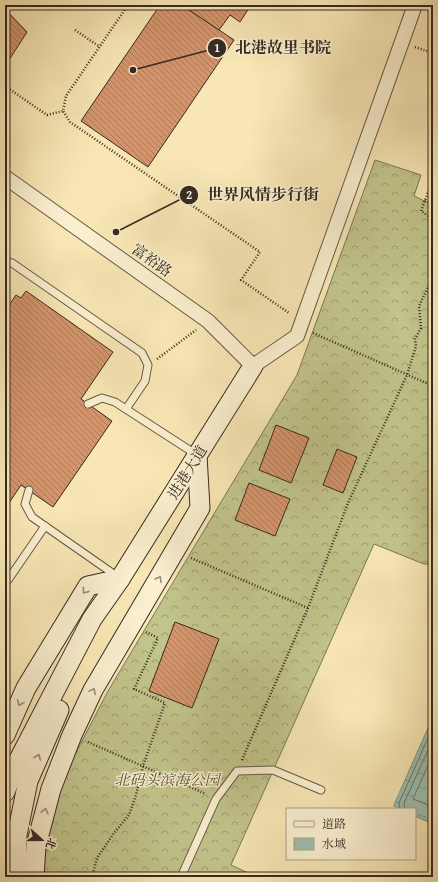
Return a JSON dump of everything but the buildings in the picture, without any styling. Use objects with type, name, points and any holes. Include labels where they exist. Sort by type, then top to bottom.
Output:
[{"type":"street","points":[[253,366],[297,336],[415,5]]},
{"type":"street","name":"富裕路","points":[[5,176],[208,321],[253,366]]},
{"type":"street","name":"进港大道","points":[[98,622],[120,579],[253,366]]},
{"type":"street","points":[[34,877],[36,846],[50,788],[72,735],[93,690],[200,508],[197,455]]},
{"type":"street","points":[[5,735],[26,688],[88,586],[120,579]]},
{"type":"street","points":[[5,792],[13,771],[98,622]]},
{"type":"street","points":[[16,877],[17,835],[28,781],[51,725],[98,622]]},
{"type":"lane","points":[[5,262],[12,263],[142,353],[148,365],[145,381],[126,409]]},
{"type":"lane","points":[[88,404],[102,398],[115,402],[197,455]]},
{"type":"lane","points":[[29,490],[25,504],[32,517],[120,579]]},
{"type":"lane","points":[[5,581],[8,580],[45,526]]},
{"type":"lane","points":[[181,877],[216,799],[237,771],[274,770],[321,790]]},
{"type":"path","points":[[128,5],[66,96],[63,111],[70,122],[260,252],[241,280],[285,310],[311,332],[433,386]]},
{"type":"path","points":[[75,30],[100,47]]},
{"type":"path","points":[[5,86],[47,115],[63,111]]},
{"type":"path","points":[[433,179],[421,211],[433,219]]},
{"type":"path","points":[[425,200],[433,204]]},
{"type":"path","points":[[237,771],[308,608],[348,503],[407,375],[416,346],[415,340],[421,328],[419,306],[433,277]]},
{"type":"path","points":[[148,365],[208,321]]},
{"type":"path","points":[[175,551],[308,608]]},
{"type":"path","points":[[92,877],[97,858],[114,833],[129,815],[136,795],[143,766],[165,703],[134,689],[158,638],[132,625]]},
{"type":"path","points":[[72,735],[216,799]]},
{"type":"green space","name":"北码头滨海公园","points":[[375,160],[421,175],[414,196],[433,205],[433,561],[430,564],[424,564],[374,544],[231,865],[257,877],[42,877],[44,853],[55,800],[70,764],[108,691],[297,375]]},
{"type":"water","points":[[433,717],[433,824],[416,816],[416,808],[398,808],[393,806]]},
{"type":"pier","points":[[433,715],[393,806],[398,808],[394,808],[391,805]]},
{"type":"place","name":"北港故里书院","points":[[133,70]]},
{"type":"place","name":"世界风情步行街","points":[[116,232]]}]
